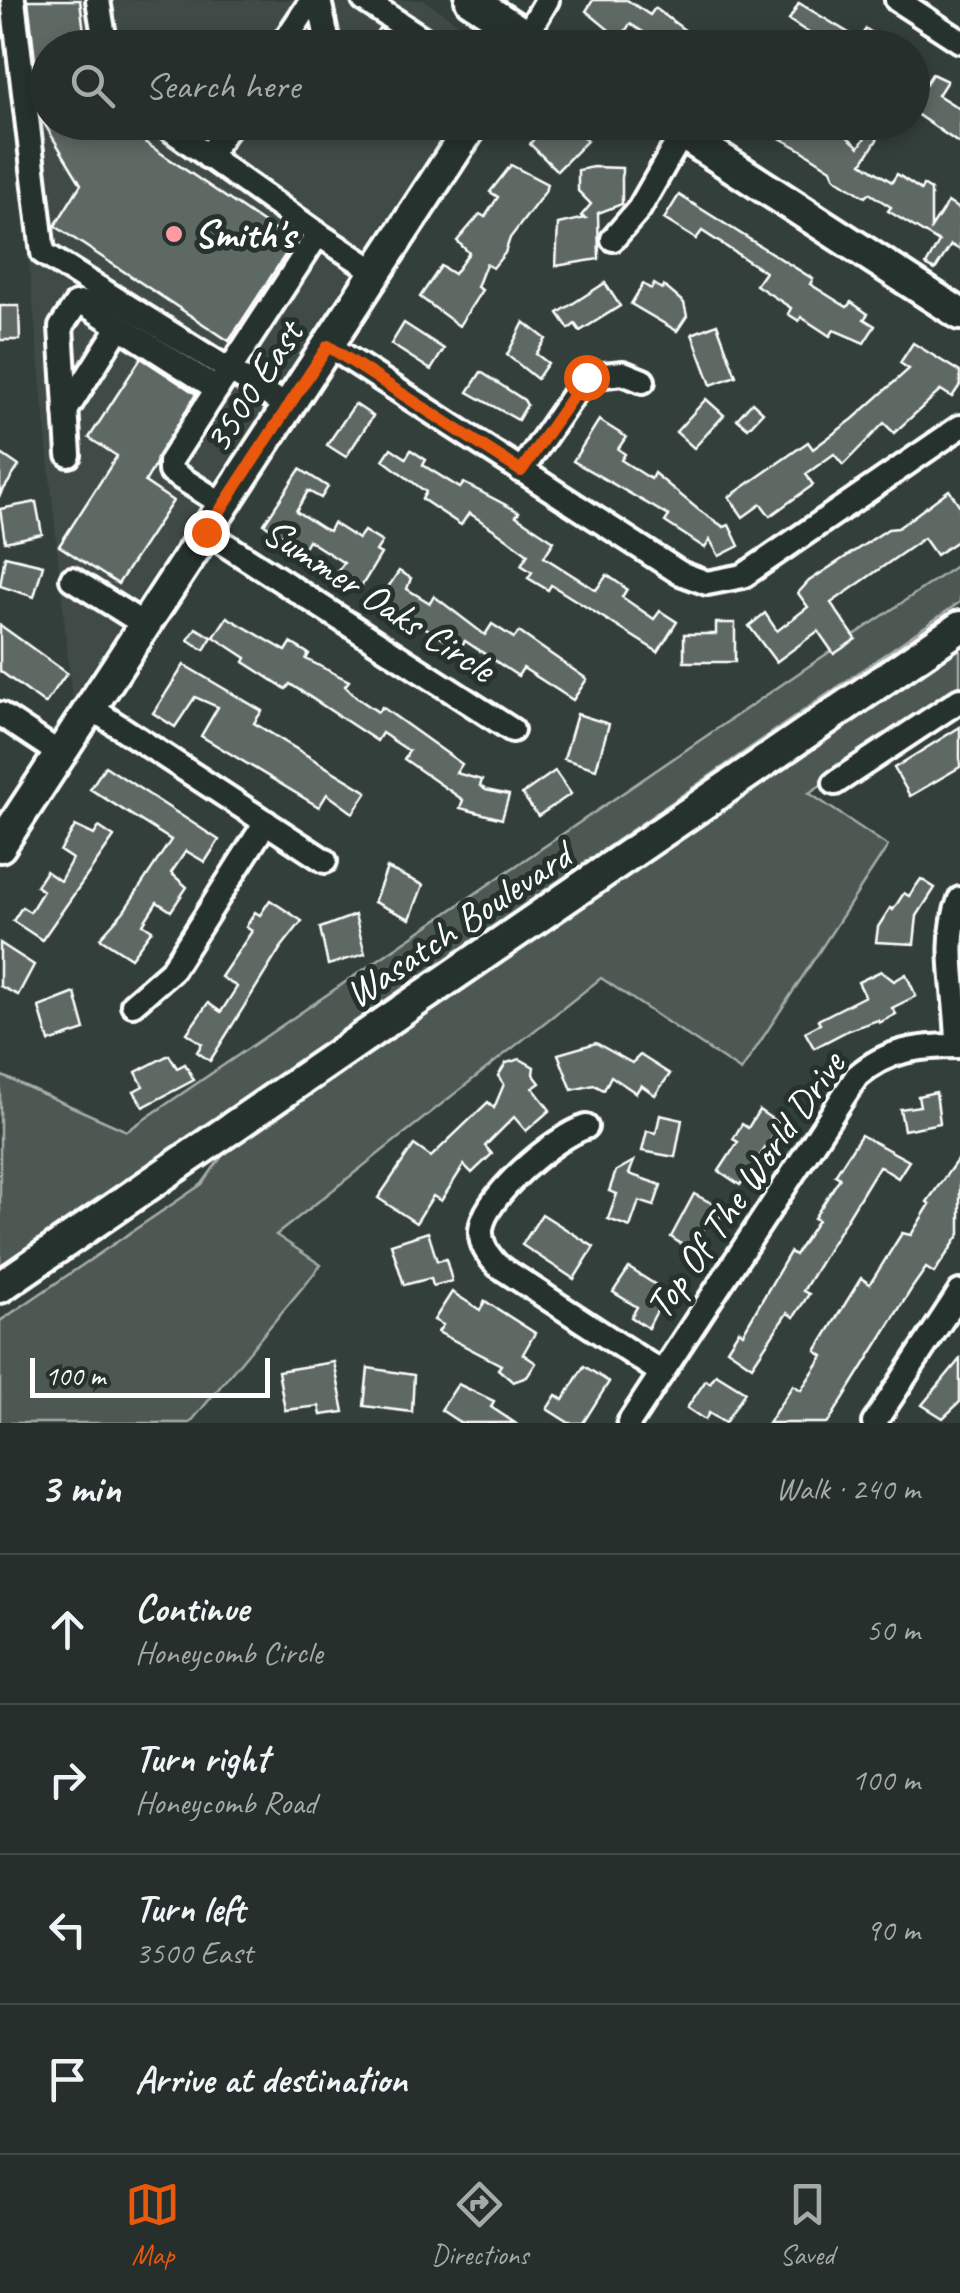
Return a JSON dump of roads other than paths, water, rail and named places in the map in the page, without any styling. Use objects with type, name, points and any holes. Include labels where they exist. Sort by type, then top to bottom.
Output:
[{"type":"main road","points":[[471,0],[512,30]]},
{"type":"main road","name":"3500 East","points":[[0,846],[462,140]]},
{"type":"main road","points":[[692,140],[960,314]]},
{"type":"main road","name":"Wasatch Boulevard","points":[[0,1287],[960,627]]},
{"type":"street","points":[[12,0],[43,253],[223,379]]},
{"type":"street","points":[[98,0],[103,30]]},
{"type":"street","points":[[293,30],[315,0]]},
{"type":"street","points":[[315,0],[324,30]]},
{"type":"street","points":[[364,0],[410,30]]},
{"type":"street","points":[[536,30],[547,0]]},
{"type":"street","points":[[897,0],[960,41]]},
{"type":"street","points":[[185,140],[376,272]]},
{"type":"street","points":[[208,157],[219,140]]},
{"type":"street","points":[[613,239],[639,210],[668,140]]},
{"type":"street","points":[[224,504],[170,471],[170,462],[318,234]]},
{"type":"street","points":[[69,455],[61,327],[76,304],[83,303],[119,327],[288,407]]},
{"type":"street","points":[[66,410],[119,327]]},
{"type":"street","points":[[328,346],[680,573],[721,584],[743,576],[960,428]]},
{"type":"street","points":[[521,471],[586,377],[623,372],[643,380]]},
{"type":"street","name":"Summer Oaks Circle","points":[[206,532],[512,730]]},
{"type":"street","points":[[72,579],[145,626]]},
{"type":"street","points":[[836,783],[960,700]]},
{"type":"street","points":[[91,708],[325,861]]},
{"type":"street","points":[[0,714],[60,754]]},
{"type":"street","points":[[133,1004],[171,970],[266,822]]},
{"type":"street","points":[[959,1046],[958,989],[949,942],[960,900]]},
{"type":"street","name":"Top Of The World Drive","points":[[629,1423],[858,1076],[899,1051],[959,1046]]},
{"type":"street","points":[[586,1127],[554,1142],[496,1199],[481,1226],[482,1240],[498,1266],[662,1373]]},
{"type":"street","points":[[874,1423],[960,1292]]},
{"type":"place","name":"Smith's","points":[[174,234]]}]
